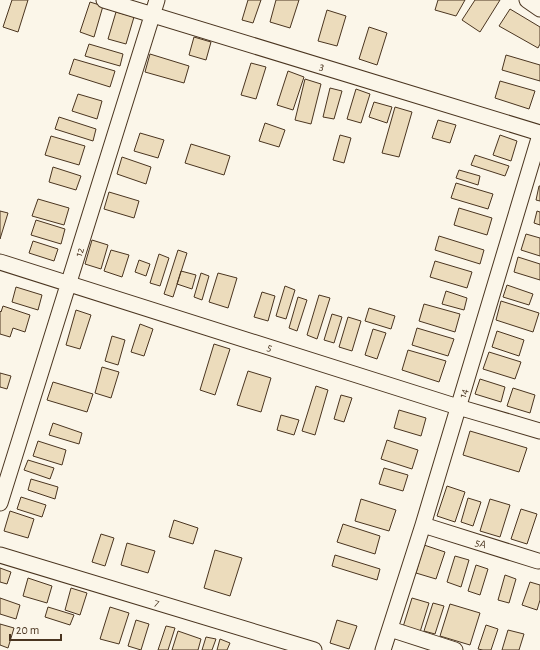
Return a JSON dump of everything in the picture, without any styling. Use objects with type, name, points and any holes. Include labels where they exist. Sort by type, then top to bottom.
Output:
[{"type":"street","name":"3","points":[[104,0],[540,134]]},
{"type":"street","name":"12","points":[[0,503],[157,0]]},
{"type":"street","points":[[527,0],[540,8]]},
{"type":"street","name":"14","points":[[384,650],[540,134]]},
{"type":"street","name":"5","points":[[0,262],[458,408],[540,431]]},
{"type":"street","name":"5A","points":[[423,525],[538,561]]},
{"type":"street","name":"7","points":[[0,554],[314,650]]},
{"type":"street","points":[[390,629],[455,650]]},
{"type":"building","points":[[12,0],[28,0],[18,32],[3,27]]},
{"type":"building","points":[[248,0],[261,0],[253,23],[242,20]]},
{"type":"building","points":[[276,0],[299,0],[290,28],[270,22]]},
{"type":"building","points":[[438,0],[465,0],[456,16],[435,10]]},
{"type":"building","points":[[475,0],[500,0],[480,32],[462,20]]},
{"type":"building","points":[[90,2],[103,6],[94,37],[80,32]]},
{"type":"building","points":[[510,9],[540,27],[540,44],[538,48],[499,26]]},
{"type":"building","points":[[327,10],[346,16],[337,46],[318,41]]},
{"type":"building","points":[[116,12],[134,17],[126,44],[108,39]]},
{"type":"building","points":[[369,27],[387,33],[377,65],[359,59]]},
{"type":"building","points":[[194,37],[211,42],[206,60],[189,55]]},
{"type":"building","points":[[89,44],[123,54],[120,66],[85,56]]},
{"type":"building","points":[[150,54],[189,66],[184,83],[145,72]]},
{"type":"building","points":[[506,55],[540,65],[540,81],[502,70]]},
{"type":"building","points":[[74,59],[115,71],[110,87],[69,74]]},
{"type":"building","points":[[251,63],[266,67],[256,99],[241,95]]},
{"type":"building","points":[[288,71],[304,77],[293,110],[277,105]]},
{"type":"building","points":[[305,79],[321,84],[311,124],[295,120]]},
{"type":"building","points":[[500,81],[535,91],[529,109],[495,98]]},
{"type":"building","points":[[330,88],[342,91],[334,119],[323,117]]},
{"type":"building","points":[[356,89],[370,94],[361,123],[347,119]]},
{"type":"building","points":[[78,94],[102,101],[97,119],[72,111]]},
{"type":"building","points":[[374,102],[392,107],[387,123],[369,117]]},
{"type":"building","points":[[395,107],[412,112],[399,157],[382,153]]},
{"type":"building","points":[[59,117],[96,129],[93,141],[55,129]]},
{"type":"building","points":[[438,120],[456,125],[450,143],[432,138]]},
{"type":"building","points":[[265,123],[285,130],[279,147],[259,141]]},
{"type":"building","points":[[140,133],[164,140],[158,158],[134,151]]},
{"type":"building","points":[[340,135],[351,138],[344,163],[333,160]]},
{"type":"building","points":[[500,135],[517,141],[511,161],[493,155]]},
{"type":"building","points":[[51,136],[85,146],[79,165],[45,155]]},
{"type":"building","points":[[191,144],[230,156],[224,175],[185,163]]},
{"type":"building","points":[[475,155],[509,166],[505,176],[471,165]]},
{"type":"building","points":[[122,157],[151,167],[146,184],[117,174]]},
{"type":"building","points":[[53,167],[81,176],[76,190],[49,182]]},
{"type":"building","points":[[459,170],[480,176],[478,185],[456,178]]},
{"type":"building","points":[[456,183],[493,194],[488,209],[451,198]]},
{"type":"building","points":[[540,186],[540,201],[536,200]]},
{"type":"building","points":[[109,192],[139,201],[134,218],[104,209]]},
{"type":"building","points":[[38,199],[69,208],[64,225],[32,216]]},
{"type":"building","points":[[459,208],[492,218],[487,235],[454,225]]},
{"type":"building","points":[[0,211],[8,213],[0,239]]},
{"type":"building","points":[[537,211],[540,212],[540,225],[534,223]]},
{"type":"building","points":[[36,220],[65,229],[61,244],[31,235]]},
{"type":"building","points":[[526,234],[540,238],[540,256],[521,250]]},
{"type":"building","points":[[439,236],[484,250],[480,264],[435,250]]},
{"type":"building","points":[[92,240],[108,245],[101,269],[85,264]]},
{"type":"building","points":[[33,241],[58,249],[54,261],[29,253]]},
{"type":"building","points":[[111,250],[129,255],[122,277],[104,271]]},
{"type":"building","points":[[178,250],[187,253],[173,297],[164,294]]},
{"type":"building","points":[[159,254],[169,258],[160,286],[150,283]]},
{"type":"building","points":[[518,257],[540,264],[540,280],[514,272]]},
{"type":"building","points":[[139,260],[150,264],[146,276],[135,272]]},
{"type":"building","points":[[435,261],[472,272],[467,288],[430,277]]},
{"type":"building","points":[[181,271],[196,275],[192,289],[177,284]]},
{"type":"building","points":[[201,273],[209,276],[202,300],[194,297]]},
{"type":"building","points":[[218,273],[237,278],[228,308],[209,302]]},
{"type":"building","points":[[507,285],[533,294],[529,305],[503,297]]},
{"type":"building","points":[[285,286],[295,290],[286,319],[276,316]]},
{"type":"building","points":[[16,287],[42,295],[38,310],[12,302]]},
{"type":"building","points":[[446,291],[467,298],[464,310],[442,304]]},
{"type":"building","points":[[262,292],[275,296],[268,321],[254,317]]},
{"type":"building","points":[[319,295],[330,298],[317,339],[307,335]]},
{"type":"building","points":[[298,297],[307,300],[297,331],[289,328]]},
{"type":"building","points":[[501,301],[539,313],[533,332],[496,320]]},
{"type":"building","points":[[424,304],[460,314],[455,332],[419,321]]},
{"type":"building","points":[[3,306],[30,315],[25,332],[13,328],[10,337],[0,334],[0,311],[1,312]]},
{"type":"building","points":[[369,308],[395,316],[391,329],[365,321]]},
{"type":"building","points":[[76,310],[91,315],[80,349],[66,345]]},
{"type":"building","points":[[332,314],[342,317],[334,343],[324,340]]},
{"type":"building","points":[[348,317],[361,321],[352,351],[339,347]]},
{"type":"building","points":[[140,324],[153,329],[144,356],[131,352]]},
{"type":"building","points":[[417,328],[454,339],[448,356],[412,345]]},
{"type":"building","points":[[373,329],[386,333],[377,359],[365,355]]},
{"type":"building","points":[[497,331],[524,340],[519,356],[492,347]]},
{"type":"building","points":[[112,336],[125,340],[118,365],[105,361]]},
{"type":"building","points":[[214,344],[230,349],[215,395],[200,390]]},
{"type":"building","points":[[408,350],[446,361],[439,382],[402,370]]},
{"type":"building","points":[[489,352],[521,362],[515,379],[483,369]]},
{"type":"building","points":[[102,367],[119,372],[111,398],[95,393]]},
{"type":"building","points":[[248,371],[271,378],[261,412],[237,405]]},
{"type":"building","points":[[0,373],[11,376],[7,389],[0,387]]},
{"type":"building","points":[[480,379],[505,387],[501,402],[475,394]]},
{"type":"building","points":[[53,382],[93,394],[87,412],[47,400]]},
{"type":"building","points":[[316,386],[328,390],[315,435],[302,431]]},
{"type":"building","points":[[513,388],[535,395],[530,413],[507,406]]},
{"type":"building","points":[[341,395],[352,398],[344,422],[334,419]]},
{"type":"building","points":[[399,410],[426,418],[421,436],[394,428]]},
{"type":"building","points":[[281,415],[299,420],[294,435],[277,430]]},
{"type":"building","points":[[53,423],[82,433],[79,444],[49,435]]},
{"type":"building","points":[[470,431],[527,448],[519,472],[463,455]]},
{"type":"building","points":[[387,440],[418,450],[412,469],[381,459]]},
{"type":"building","points":[[38,441],[66,450],[62,465],[33,456]]},
{"type":"building","points":[[28,460],[54,468],[50,479],[24,470]]},
{"type":"building","points":[[384,468],[408,475],[403,491],[379,484]]},
{"type":"building","points":[[31,479],[58,487],[55,499],[28,490]]},
{"type":"building","points":[[447,486],[465,492],[455,522],[437,516]]},
{"type":"building","points":[[21,497],[46,505],[42,517],[17,509]]},
{"type":"building","points":[[468,498],[481,502],[473,526],[461,522]]},
{"type":"building","points":[[361,499],[396,510],[389,531],[355,521]]},
{"type":"building","points":[[490,499],[510,505],[500,537],[480,531]]},
{"type":"building","points":[[521,509],[537,514],[527,544],[511,539]]},
{"type":"building","points":[[10,511],[34,519],[28,538],[4,531]]},
{"type":"building","points":[[174,520],[198,528],[193,544],[169,537]]},
{"type":"building","points":[[343,524],[380,536],[375,554],[337,542]]},
{"type":"building","points":[[101,534],[114,538],[105,566],[92,562]]},
{"type":"building","points":[[127,543],[155,551],[148,573],[121,565]]},
{"type":"building","points":[[424,545],[445,552],[436,579],[416,573]]},
{"type":"building","points":[[215,550],[242,558],[230,596],[204,588]]},
{"type":"building","points":[[335,555],[380,569],[377,580],[332,566]]},
{"type":"building","points":[[455,556],[469,560],[461,587],[447,582]]},
{"type":"building","points":[[476,565],[488,569],[480,595],[468,591]]},
{"type":"building","points":[[0,568],[11,572],[7,584],[0,582]]},
{"type":"building","points":[[505,575],[516,579],[509,603],[498,600]]},
{"type":"building","points":[[28,578],[52,586],[47,603],[23,596]]},
{"type":"building","points":[[530,582],[540,585],[540,600],[537,610],[522,605]]},
{"type":"building","points":[[71,588],[87,593],[80,615],[65,610]]},
{"type":"building","points":[[0,598],[20,605],[16,619],[0,614]]},
{"type":"building","points":[[412,598],[429,603],[420,632],[403,627]]},
{"type":"building","points":[[433,603],[444,606],[435,634],[424,631]]},
{"type":"building","points":[[450,604],[480,613],[470,645],[440,636]]},
{"type":"building","points":[[48,607],[74,615],[70,625],[45,617]]},
{"type":"building","points":[[110,607],[129,613],[119,644],[100,639]]},
{"type":"building","points":[[136,620],[149,624],[141,650],[128,646]]},
{"type":"building","points":[[337,620],[357,626],[349,649],[330,643]]},
{"type":"building","points":[[0,624],[14,628],[8,648],[0,645]]},
{"type":"building","points":[[486,625],[498,629],[491,650],[478,649]]},
{"type":"building","points":[[166,626],[175,628],[168,650],[158,650]]},
{"type":"building","points":[[508,630],[524,634],[519,650],[502,650]]},
{"type":"building","points":[[178,631],[201,639],[198,650],[172,650]]},
{"type":"building","points":[[206,637],[216,639],[212,650],[202,650]]},
{"type":"building","points":[[220,639],[230,643],[227,650],[217,650]]}]
